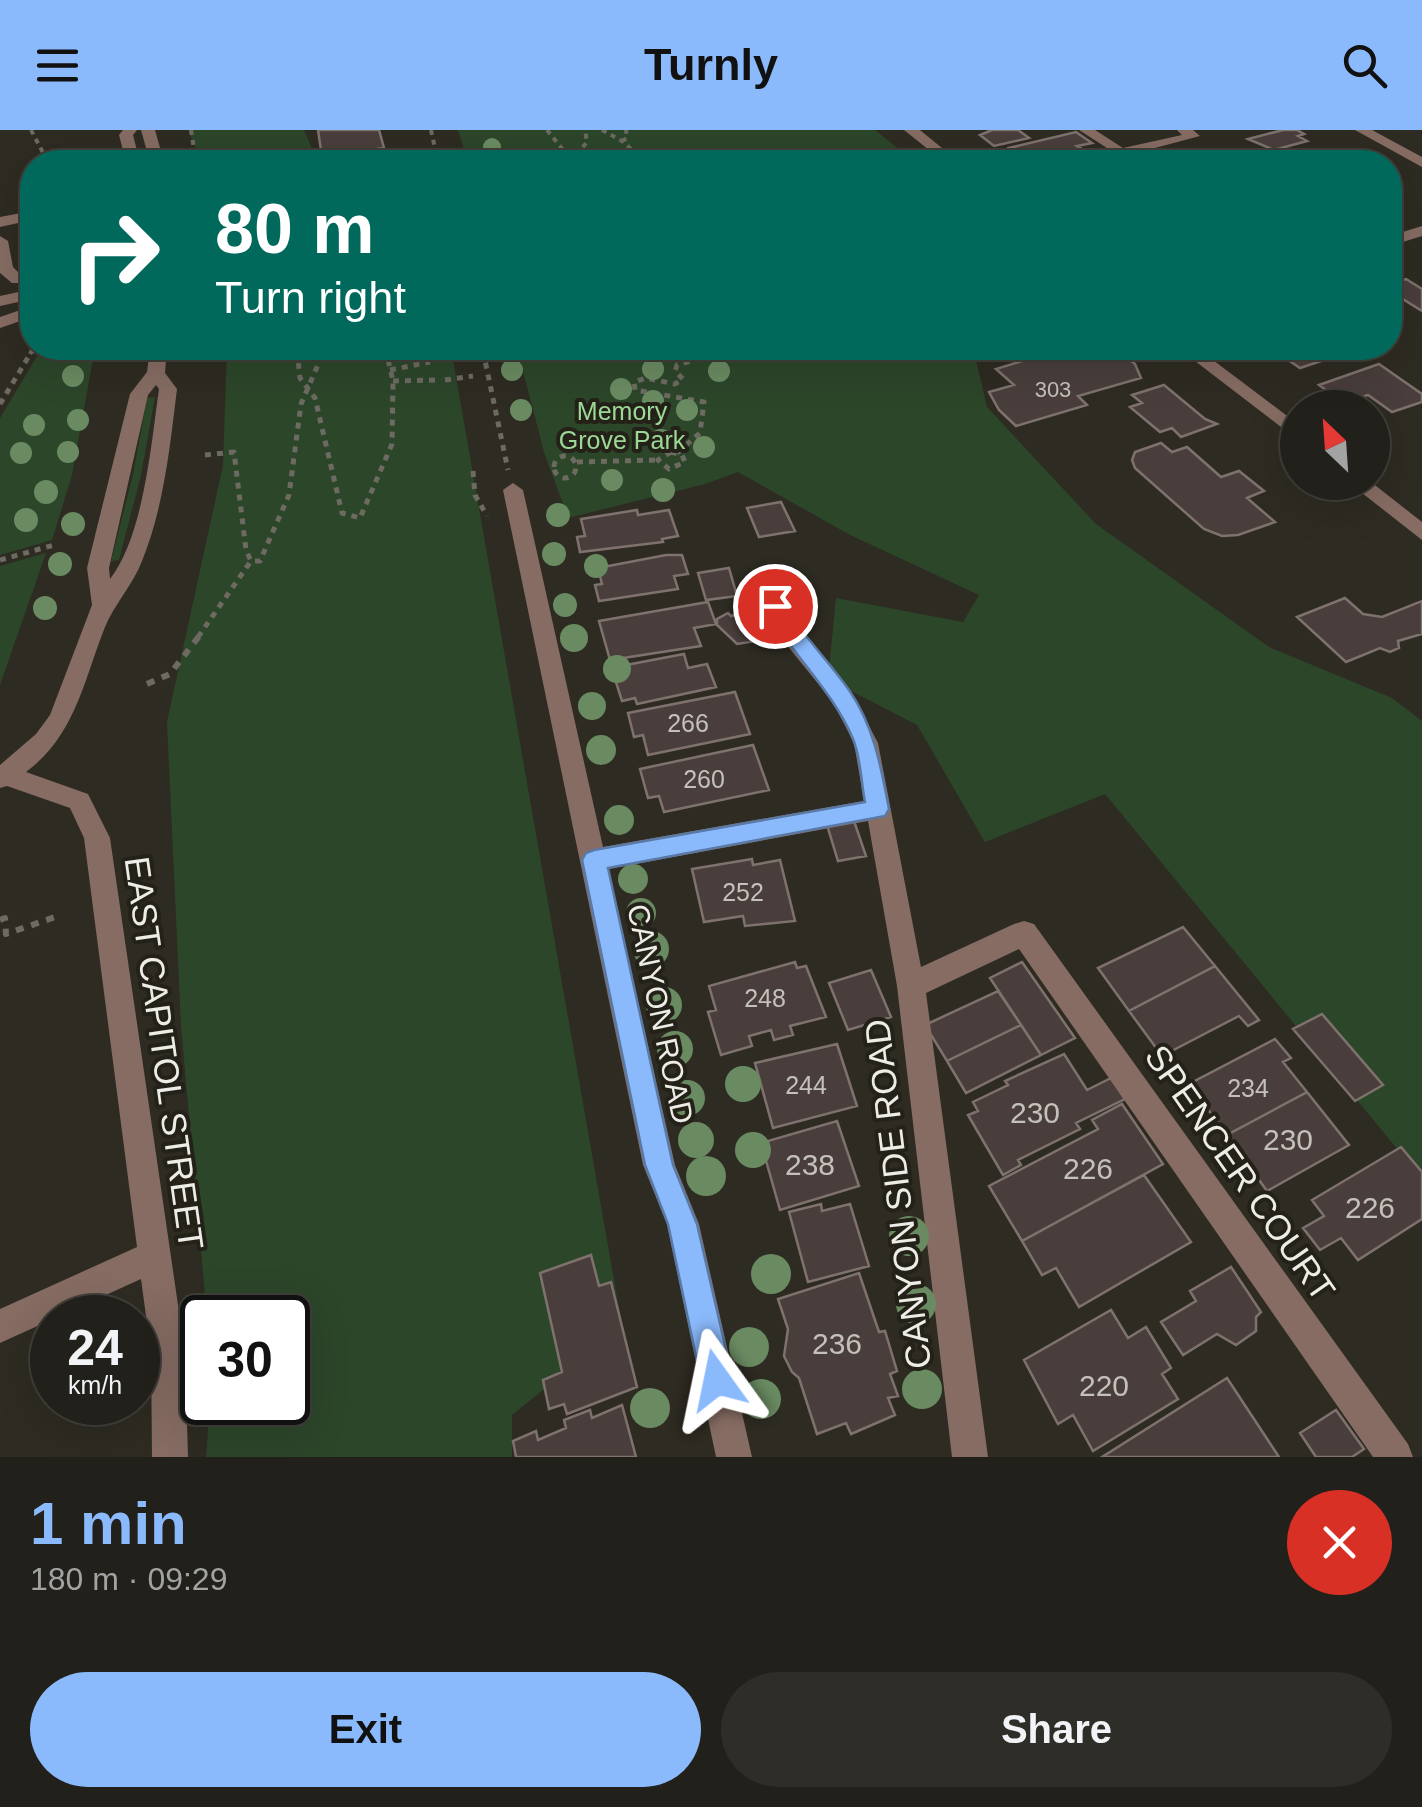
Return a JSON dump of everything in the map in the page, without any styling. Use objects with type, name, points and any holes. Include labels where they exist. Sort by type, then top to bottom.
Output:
[{"type":"street","points":[[911,130],[937,150]]},
{"type":"street","points":[[1086,130],[1116,150]]},
{"type":"street","points":[[1134,150],[1193,136],[1184,130]]},
{"type":"street","points":[[1362,130],[1398,150]]},
{"type":"street","points":[[1148,147],[1151,150]]},
{"type":"street","points":[[0,241],[6,269],[17,280]]},
{"type":"street","points":[[103,604],[98,568],[139,394],[156,374],[157,360]]},
{"type":"street","points":[[1202,360],[1280,420]]},
{"type":"street","points":[[3,776],[43,743],[63,718],[103,604],[131,564],[148,500],[168,389],[156,374]]},
{"type":"street","name":"CANYON ROAD","points":[[513,490],[659,1165],[683,1224],[734,1457]]},
{"type":"street","points":[[1381,500],[1422,532]]},
{"type":"street","points":[[761,579],[789,632],[842,696],[866,743],[911,986]]},
{"type":"street","name":"EAST CAPITOL STREET","points":[[3,776],[79,801],[93,822],[168,1353],[170,1457]]},
{"type":"street","points":[[594,860],[877,809]]},
{"type":"street","name":"CANYON SIDE ROAD","points":[[970,1457],[911,986],[1024,933]]},
{"type":"street","name":"SPENCER COURT","points":[[1024,933],[1394,1457]]},
{"type":"street","points":[[0,1326],[154,1256]]},
{"type":"path","points":[[575,150],[588,142],[587,130]]},
{"type":"path","points":[[603,130],[632,150]]},
{"type":"path","points":[[622,140],[627,138],[626,130]]},
{"type":"path","points":[[0,404],[27,360]]},
{"type":"path","points":[[298,360],[300,378],[315,398],[342,514],[360,518],[392,444],[393,381],[388,360]]},
{"type":"path","points":[[250,561],[260,561],[265,553],[289,495],[300,404],[320,360]]},
{"type":"path","points":[[485,360],[513,490]]},
{"type":"path","points":[[658,460],[662,454],[677,452],[698,440],[704,428],[704,402],[687,396],[643,393],[632,387],[646,378],[675,384],[683,379],[674,368],[701,360]]},
{"type":"path","points":[[390,370],[430,362]]},
{"type":"path","points":[[445,380],[473,376]]},
{"type":"path","points":[[393,381],[434,380]]},
{"type":"path","points":[[147,684],[170,674],[231,594],[250,561],[234,452],[204,454]]},
{"type":"path","points":[[658,460],[664,468],[680,467],[685,459],[677,452]]},
{"type":"path","points":[[577,462],[578,468],[570,474],[560,475],[552,468],[561,459],[658,460]]},
{"type":"path","points":[[474,472],[472,488],[481,511]]},
{"type":"path","points":[[0,560],[54,545]]},
{"type":"path","points":[[0,920],[5,918],[3,935],[58,916]]},
{"type":"green space","points":[[188,130],[304,130],[313,150],[196,150]]},
{"type":"green space","points":[[458,130],[875,130],[900,150],[464,150]]},
{"type":"green space","points":[[35,360],[93,360],[72,475],[52,540],[0,555],[0,418]]},
{"type":"green space","points":[[227,360],[453,360],[622,1326],[512,1415],[512,1457],[206,1457],[208,1425],[310,1425],[310,1295],[205,1295],[181,1026],[167,722],[223,465]]},
{"type":"green space","name":"Memory Grove Park","points":[[520,360],[976,360],[987,407],[1096,524],[1269,647],[1392,698],[1422,721],[1422,1179],[1105,794],[985,842],[917,725],[828,679],[836,598],[963,622],[979,595],[850,535],[738,472],[568,518],[544,452]]},
{"type":"green space","points":[[155,397],[141,475],[119,560],[111,561],[147,398]]},
{"type":"green space","points":[[46,553],[0,685],[0,566]]},
{"type":"building","points":[[318,130],[379,130],[384,148],[370,150],[321,150]]},
{"type":"building","points":[[992,130],[1018,130],[1029,138],[994,146],[980,135]]},
{"type":"building","points":[[1297,130],[1304,134],[1298,136],[1307,141],[1274,150],[1248,139]]},
{"type":"building","points":[[1076,132],[1092,143],[1077,146],[1084,150],[1009,148]]},
{"type":"building","points":[[1402,280],[1422,289],[1422,311],[1402,298]]},
{"type":"building","points":[[1025,360],[1130,360],[1141,378],[1078,396],[1087,405],[1016,426],[999,410],[989,392],[1014,385],[996,369]]},
{"type":"building","points":[[1288,360],[1324,360],[1300,368]]},
{"type":"building","points":[[1379,364],[1422,394],[1422,402],[1392,412],[1390,390],[1326,390],[1319,385]]},
{"type":"building","points":[[1164,385],[1205,419],[1217,424],[1181,437],[1172,428],[1160,432],[1130,407],[1142,403],[1132,395]]},
{"type":"building","points":[[1161,443],[1172,452],[1187,447],[1221,477],[1239,471],[1264,491],[1247,498],[1275,522],[1238,535],[1222,536],[1204,529],[1135,468],[1135,452]]},
{"type":"building","points":[[781,502],[795,531],[759,537],[747,508]]},
{"type":"building","points":[[637,510],[638,515],[669,510],[678,536],[662,539],[663,542],[580,552],[577,537],[585,536],[581,519]]},
{"type":"building","points":[[682,555],[688,574],[674,576],[678,589],[599,601],[595,585],[602,584],[598,568]]},
{"type":"building","points":[[729,568],[737,596],[706,600],[698,573]]},
{"type":"building","points":[[1345,598],[1363,614],[1382,617],[1422,601],[1422,634],[1398,641],[1399,648],[1390,652],[1380,648],[1346,662],[1297,617]]},
{"type":"building","points":[[708,602],[716,624],[694,628],[701,646],[610,660],[599,621]]},
{"type":"building","points":[[763,608],[775,638],[737,644],[717,625],[717,619],[728,613],[731,616]]},
{"type":"building","points":[[684,654],[688,668],[707,664],[716,687],[637,704],[635,698],[622,701],[613,673],[627,670],[626,665]]},
{"type":"building","points":[[735,692],[750,734],[648,755],[643,735],[634,737],[628,713]]},
{"type":"building","points":[[753,745],[769,790],[664,812],[659,796],[648,798],[640,769]]},
{"type":"building","points":[[854,821],[866,856],[838,861],[827,825]]},
{"type":"building","points":[[752,859],[753,865],[780,860],[795,921],[745,926],[743,916],[704,922],[692,869]]},
{"type":"building","points":[[1183,927],[1215,966],[1129,1011],[1098,968]]},
{"type":"building","points":[[795,962],[797,968],[806,966],[826,1017],[790,1026],[793,1035],[774,1040],[771,1030],[749,1036],[752,1046],[721,1055],[708,1012],[716,1010],[709,986]]},
{"type":"building","points":[[1022,962],[1075,1038],[1041,1055],[990,978]]},
{"type":"building","points":[[1215,966],[1259,1020],[1248,1026],[1239,1016],[1162,1056],[1129,1011]]},
{"type":"building","points":[[871,970],[891,1017],[848,1030],[829,983]]},
{"type":"building","points":[[998,991],[1021,1025],[947,1061],[925,1025]]},
{"type":"building","points":[[1322,1014],[1383,1085],[1355,1101],[1293,1029]]},
{"type":"building","points":[[1021,1025],[1041,1055],[966,1093],[947,1061]]},
{"type":"building","points":[[1275,1039],[1291,1058],[1283,1062],[1307,1092],[1227,1135],[1189,1084]]},
{"type":"building","points":[[837,1044],[857,1106],[773,1128],[755,1063]]},
{"type":"building","points":[[1064,1054],[1087,1090],[1111,1078],[1125,1099],[1076,1123],[1080,1129],[1018,1160],[1021,1165],[1003,1175],[968,1115],[978,1111],[973,1102],[1008,1085],[1005,1081]]},
{"type":"building","points":[[1307,1092],[1349,1145],[1267,1191],[1227,1135]]},
{"type":"building","points":[[1122,1104],[1163,1164],[1022,1241],[989,1186],[1098,1129],[1092,1120]]},
{"type":"building","points":[[837,1121],[859,1186],[780,1210],[761,1143]]},
{"type":"building","points":[[1401,1147],[1422,1172],[1422,1219],[1358,1260],[1341,1238],[1320,1250],[1303,1228],[1324,1216],[1312,1200]]},
{"type":"building","points":[[1144,1175],[1191,1242],[1079,1307],[1056,1268],[1042,1275],[1022,1241]]},
{"type":"building","points":[[821,1204],[822,1211],[850,1204],[869,1266],[808,1282],[789,1212]]},
{"type":"building","points":[[591,1255],[599,1286],[611,1282],[637,1387],[567,1414],[564,1404],[549,1409],[543,1380],[562,1372],[540,1273]]},
{"type":"building","points":[[1231,1267],[1261,1312],[1256,1317],[1256,1331],[1236,1345],[1217,1334],[1183,1355],[1161,1322],[1196,1301],[1190,1291]]},
{"type":"building","points":[[859,1273],[879,1332],[885,1331],[897,1371],[890,1374],[898,1396],[888,1398],[895,1415],[851,1434],[846,1423],[817,1434],[799,1378],[784,1356],[788,1329],[778,1299]]},
{"type":"building","points":[[1111,1310],[1128,1338],[1146,1327],[1171,1368],[1162,1374],[1178,1399],[1093,1451],[1073,1415],[1058,1424],[1024,1360]]},
{"type":"building","points":[[1227,1378],[1279,1457],[1102,1457]]},
{"type":"building","points":[[622,1405],[636,1457],[516,1457],[513,1441],[536,1431],[538,1440],[566,1428],[564,1420],[590,1410],[592,1418]]},
{"type":"building","points":[[1336,1410],[1364,1449],[1352,1457],[1316,1457],[1300,1433]]},
{"type":"route","points":[[717,1380],[683,1224],[659,1165],[594,860],[877,809],[866,743],[842,696],[789,632],[775,606]]}]
